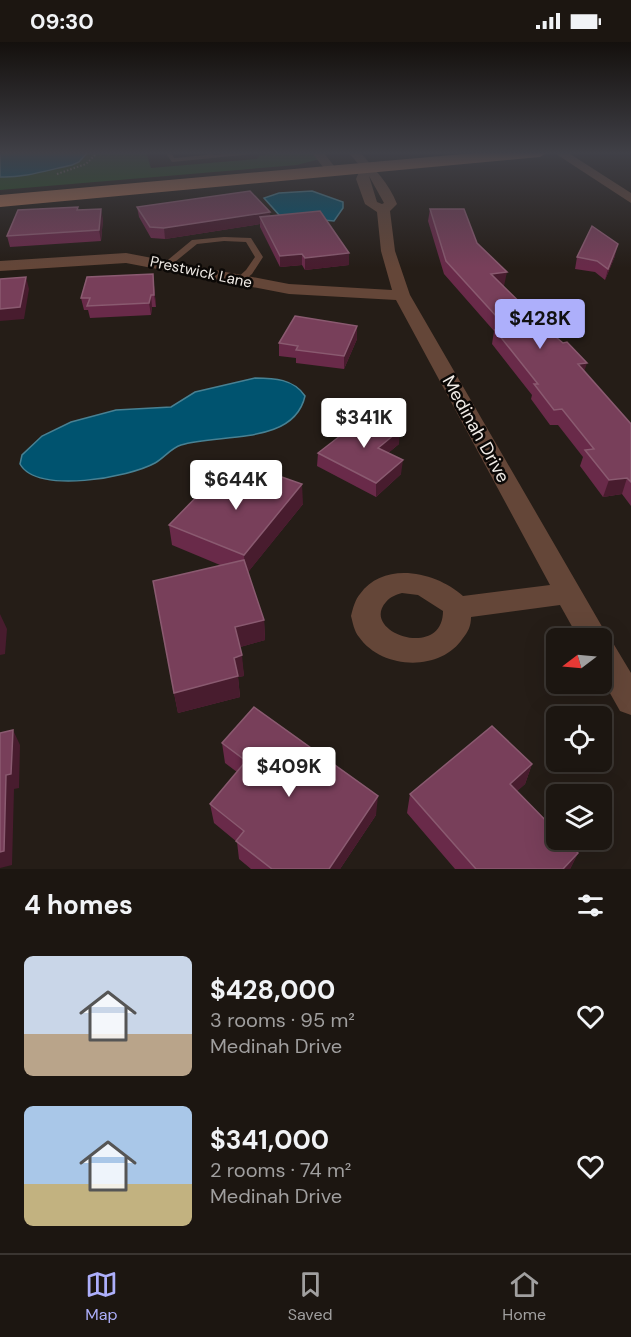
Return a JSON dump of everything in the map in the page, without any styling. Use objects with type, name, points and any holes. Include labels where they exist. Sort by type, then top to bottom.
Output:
[{"type":"main road","points":[[0,201],[115,191]]},
{"type":"street","points":[[366,191],[371,204],[383,210]]},
{"type":"street","name":"Medinah Drive","points":[[386,191],[391,204],[383,210],[388,251],[402,296],[588,628]]},
{"type":"street","points":[[618,191],[631,199]]},
{"type":"street","name":"Prestwick Lane","points":[[0,266],[101,258],[167,264],[238,280],[300,290],[402,296]]},
{"type":"street","points":[[457,608],[567,593]]},
{"type":"street","points":[[612,669],[631,701]]},
{"type":"lane","points":[[167,264],[195,243],[224,238],[248,240],[259,257],[249,272],[238,280]]},
{"type":"water","points":[[312,191],[343,202],[343,208],[334,221],[280,216],[264,198],[279,193]]},
{"type":"water","points":[[255,378],[276,379],[295,386],[305,396],[298,412],[286,423],[271,430],[253,435],[181,445],[155,463],[106,478],[64,481],[45,479],[30,473],[20,464],[22,455],[42,436],[71,422],[116,410],[171,407],[195,392]]},
{"type":"building","points":[[250,191],[270,212],[164,228],[150,227],[137,207]]},
{"type":"building","points":[[78,207],[77,210],[101,209],[99,230],[7,236],[18,210]]},
{"type":"building","points":[[430,209],[464,209],[477,243],[507,272],[491,274],[550,332],[563,343],[567,342],[587,363],[578,364],[631,424],[631,482],[627,478],[609,480],[585,450],[594,449],[562,409],[554,410],[534,384],[538,384],[495,330],[507,328],[446,261]]},
{"type":"building","points":[[320,211],[349,253],[305,258],[302,254],[280,256],[260,217]]},
{"type":"building","points":[[592,226],[618,244],[608,269],[597,261],[577,257]]},
{"type":"building","points":[[153,274],[154,295],[151,295],[149,303],[87,306],[90,298],[81,298],[87,277]]},
{"type":"building","points":[[26,277],[20,307],[0,309],[0,279]]},
{"type":"building","points":[[295,316],[357,326],[344,356],[296,350],[298,346],[279,343]]},
{"type":"building","points":[[367,415],[400,430],[378,448],[403,460],[376,483],[318,453]]},
{"type":"building","points":[[232,474],[264,485],[273,474],[302,484],[244,555],[169,525],[207,486],[217,489]]},
{"type":"building","points":[[244,560],[264,620],[235,627],[242,655],[234,658],[238,676],[174,693],[153,581]]},
{"type":"building","points":[[254,707],[378,796],[329,869],[272,869],[236,841],[244,831],[210,804],[246,761],[222,743]]},
{"type":"building","points":[[492,726],[532,764],[510,784],[546,821],[546,850],[575,850],[578,853],[563,869],[476,869],[410,794]]},
{"type":"building","points":[[13,730],[11,774],[6,775],[4,851],[0,852],[0,733]]}]
